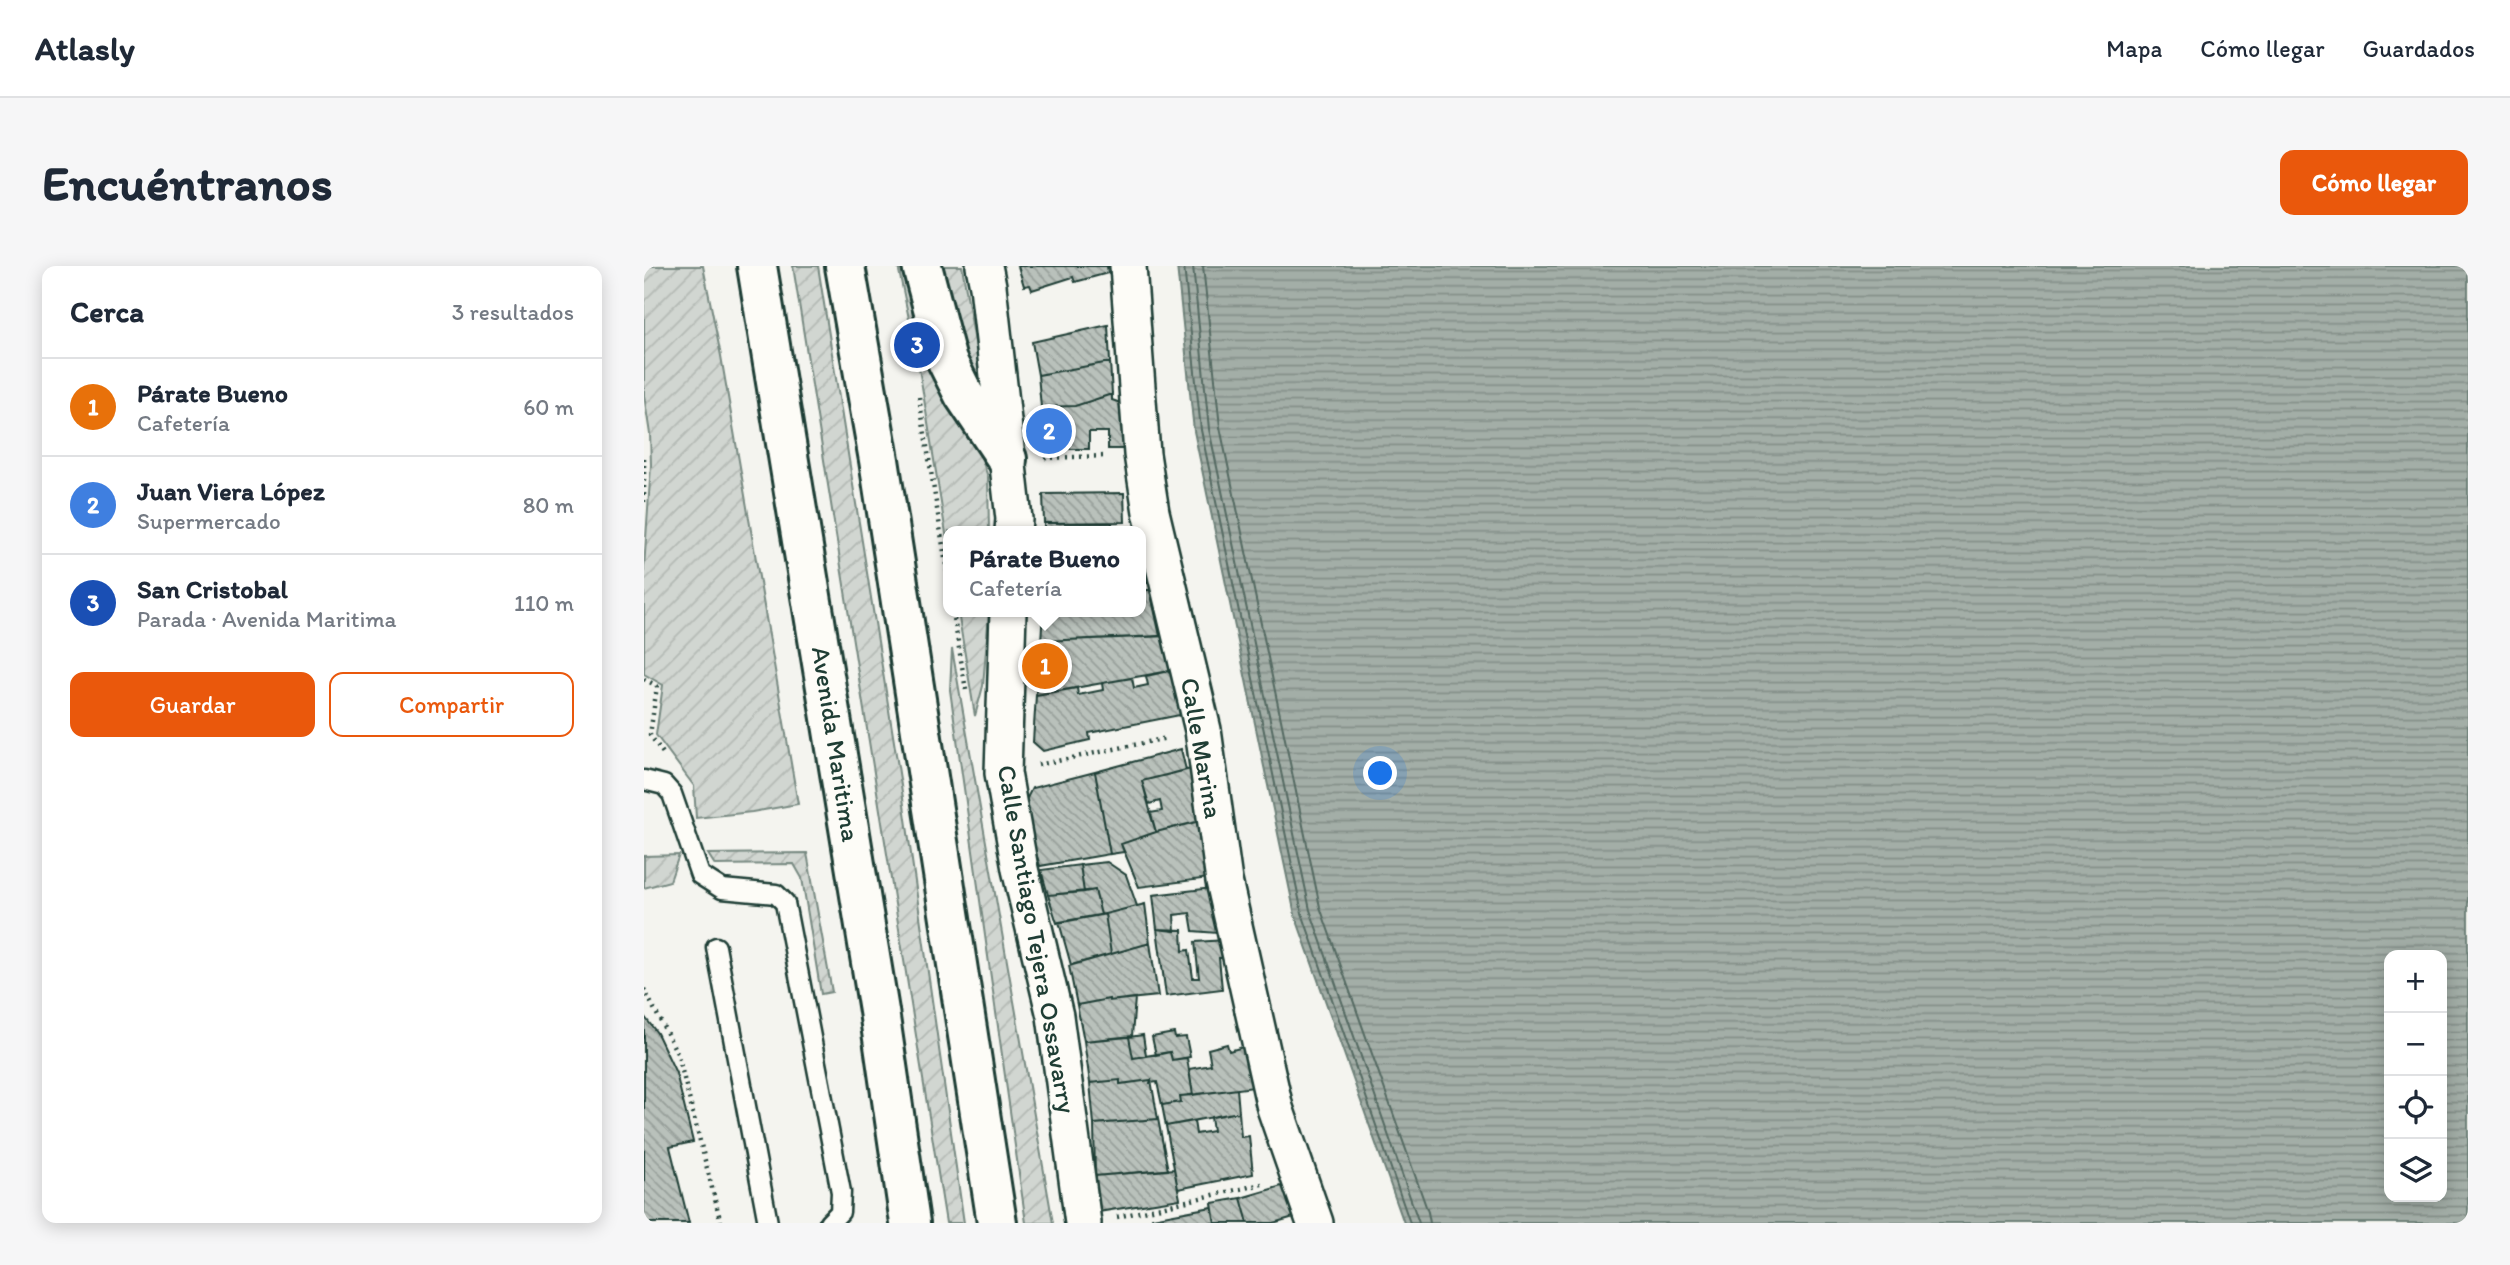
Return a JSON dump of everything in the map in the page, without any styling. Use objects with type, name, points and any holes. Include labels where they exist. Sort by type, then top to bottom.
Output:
[{"type":"highway","name":"Avenida Maritima","points":[[757,266],[879,1011],[910,1223]]},
{"type":"highway","points":[[845,266],[879,460],[997,1223]]},
{"type":"highway","points":[[922,266],[947,361],[964,395],[1007,459]]},
{"type":"street","points":[[984,266],[1013,526]]},
{"type":"street","name":"Calle Marina","points":[[1128,266],[1142,454],[1151,512],[1203,730],[1224,881],[1275,1108],[1315,1223]]},
{"type":"street","name":"Calle Santiago Tejera Ossavarry","points":[[1008,617],[1003,773],[1020,869],[1055,1016],[1094,1222]]},
{"type":"lane","points":[[644,780],[664,785],[672,793],[700,875],[722,889],[776,894],[785,903],[841,1192],[841,1212],[829,1223]]},
{"type":"lane","points":[[716,947],[768,1223]]},
{"type":"path","points":[[918,390],[943,546]]},
{"type":"path","points":[[1007,459],[1142,454]]},
{"type":"path","points":[[644,457],[644,507]]},
{"type":"path","points":[[644,679],[657,686],[650,734],[669,760]]},
{"type":"path","points":[[1003,773],[1203,730]]},
{"type":"path","points":[[644,989],[678,1055],[720,1223]]},
{"type":"path","points":[[1094,1222],[1298,1176]]},
{"type":"shaded area","points":[[644,266],[703,266],[798,804],[696,818],[694,786],[656,735],[663,685],[644,674],[644,568],[651,465],[644,395]]},
{"type":"shaded area","points":[[793,266],[818,266],[903,798],[964,1223],[946,1223]]},
{"type":"shaded area","points":[[898,266],[907,266],[937,367],[988,477],[989,526],[945,526],[918,362]]},
{"type":"shaded area","points":[[937,266],[962,266],[983,389],[975,385]]},
{"type":"shaded area","points":[[959,617],[989,617],[983,686],[975,716]]},
{"type":"shaded area","points":[[952,649],[1053,1223],[1026,1223],[950,690]]},
{"type":"shaded area","points":[[807,853],[832,992],[821,994],[802,878],[794,864],[715,865],[708,854]]},
{"type":"shaded area","points":[[679,855],[670,881],[644,888],[644,856]]},
{"type":"water","points":[[1177,266],[2468,266],[2468,1223],[1404,1223],[1295,915],[1194,431]]},
{"type":"building","points":[[1018,266],[1107,266],[1108,273],[1075,282],[1073,277],[1032,290],[1030,285],[1024,286]]},
{"type":"building","points":[[1108,325],[1110,362],[1038,375],[1032,342]]},
{"type":"building","points":[[1110,362],[1112,394],[1075,406],[1041,407],[1038,375]]},
{"type":"building","points":[[1112,394],[1112,400],[1129,406],[1129,449],[1108,449],[1108,432],[1089,432],[1089,449],[1042,449],[1041,407],[1075,406]]},
{"type":"building","points":[[1124,493],[1125,522],[1044,523],[1043,494]]},
{"type":"building","points":[[1044,523],[1112,523],[1112,526],[1044,526]]},
{"type":"building","points":[[1146,554],[1153,583],[1146,583]]},
{"type":"building","points":[[1146,590],[1150,590],[1160,636],[1041,641],[1043,617],[1146,617]]},
{"type":"building","points":[[1170,636],[1175,670],[1036,695],[1041,641]]},
{"type":"building","points":[[1175,670],[1180,715],[1089,733],[1090,740],[1043,751],[1033,742],[1036,695],[1077,688],[1078,695],[1103,690],[1102,683],[1132,678],[1134,688],[1148,685],[1146,676]]},
{"type":"building","points":[[1181,749],[1186,770],[1142,781],[1156,832],[1121,844],[1124,852],[1110,854],[1095,772]]},
{"type":"building","points":[[1191,769],[1204,820],[1156,832],[1150,813],[1162,811],[1160,801],[1149,804],[1142,781]]},
{"type":"building","points":[[1095,772],[1110,854],[1040,866],[1022,808],[1032,788]]},
{"type":"building","points":[[1204,820],[1210,878],[1139,887],[1121,844]]},
{"type":"building","points":[[1107,862],[1126,875],[1137,906],[1101,915],[1095,890],[1084,892],[1080,865]]},
{"type":"building","points":[[1080,865],[1084,892],[1048,895],[1041,870]]},
{"type":"building","points":[[1212,888],[1217,933],[1193,931],[1190,913],[1174,915],[1175,931],[1157,929],[1153,895]]},
{"type":"building","points":[[1095,890],[1101,915],[1057,923],[1048,895]]},
{"type":"building","points":[[1145,904],[1150,943],[1111,954],[1105,914]]},
{"type":"building","points":[[1105,914],[1111,954],[1071,965],[1059,922]]},
{"type":"building","points":[[1157,929],[1182,930],[1183,951],[1189,950],[1193,978],[1199,978],[1195,942],[1226,940],[1227,958],[1219,958],[1222,989],[1166,996]]},
{"type":"building","points":[[1150,943],[1158,996],[1109,999],[1077,1005],[1069,966]]},
{"type":"building","points":[[1135,998],[1132,1036],[1084,1041],[1077,1005],[1109,999]]},
{"type":"building","points":[[644,1016],[657,1033],[676,1073],[693,1142],[670,1147],[689,1223],[644,1223]]},
{"type":"building","points":[[1174,1033],[1175,1038],[1186,1037],[1190,1057],[1172,1060],[1170,1052],[1156,1055],[1152,1037]]},
{"type":"building","points":[[1143,1035],[1146,1056],[1133,1058],[1129,1037]]},
{"type":"building","points":[[1129,1037],[1133,1058],[1170,1052],[1172,1060],[1187,1058],[1193,1095],[1180,1096],[1181,1102],[1162,1105],[1157,1082],[1150,1083],[1151,1080],[1120,1084],[1120,1080],[1090,1083],[1084,1041]]},
{"type":"building","points":[[1227,1044],[1229,1051],[1250,1045],[1254,1087],[1193,1095],[1189,1069],[1211,1065],[1208,1049]]},
{"type":"building","points":[[1120,1080],[1120,1084],[1151,1080],[1158,1119],[1094,1124],[1090,1083]]},
{"type":"building","points":[[1237,1089],[1239,1112],[1166,1126],[1162,1105],[1181,1102],[1180,1096]]},
{"type":"building","points":[[1239,1112],[1241,1137],[1249,1136],[1253,1174],[1178,1189],[1166,1126],[1194,1121],[1196,1134],[1213,1131],[1211,1117]]},
{"type":"building","points":[[1158,1119],[1168,1170],[1095,1176],[1094,1124]]},
{"type":"building","points":[[1174,1169],[1180,1199],[1098,1212],[1095,1176]]},
{"type":"building","points":[[1285,1185],[1294,1217],[1273,1223],[1248,1223],[1241,1198]]},
{"type":"building","points":[[1241,1198],[1248,1223],[1215,1223],[1212,1203]]},
{"type":"building","points":[[1212,1207],[1215,1223],[1152,1223],[1152,1218]]},
{"type":"place","name":"San Cristobal","points":[[917,345]]},
{"type":"place","name":"Juan Viera López","points":[[1049,431]]},
{"type":"place","name":"Párate Bueno","points":[[1045,666]]}]
